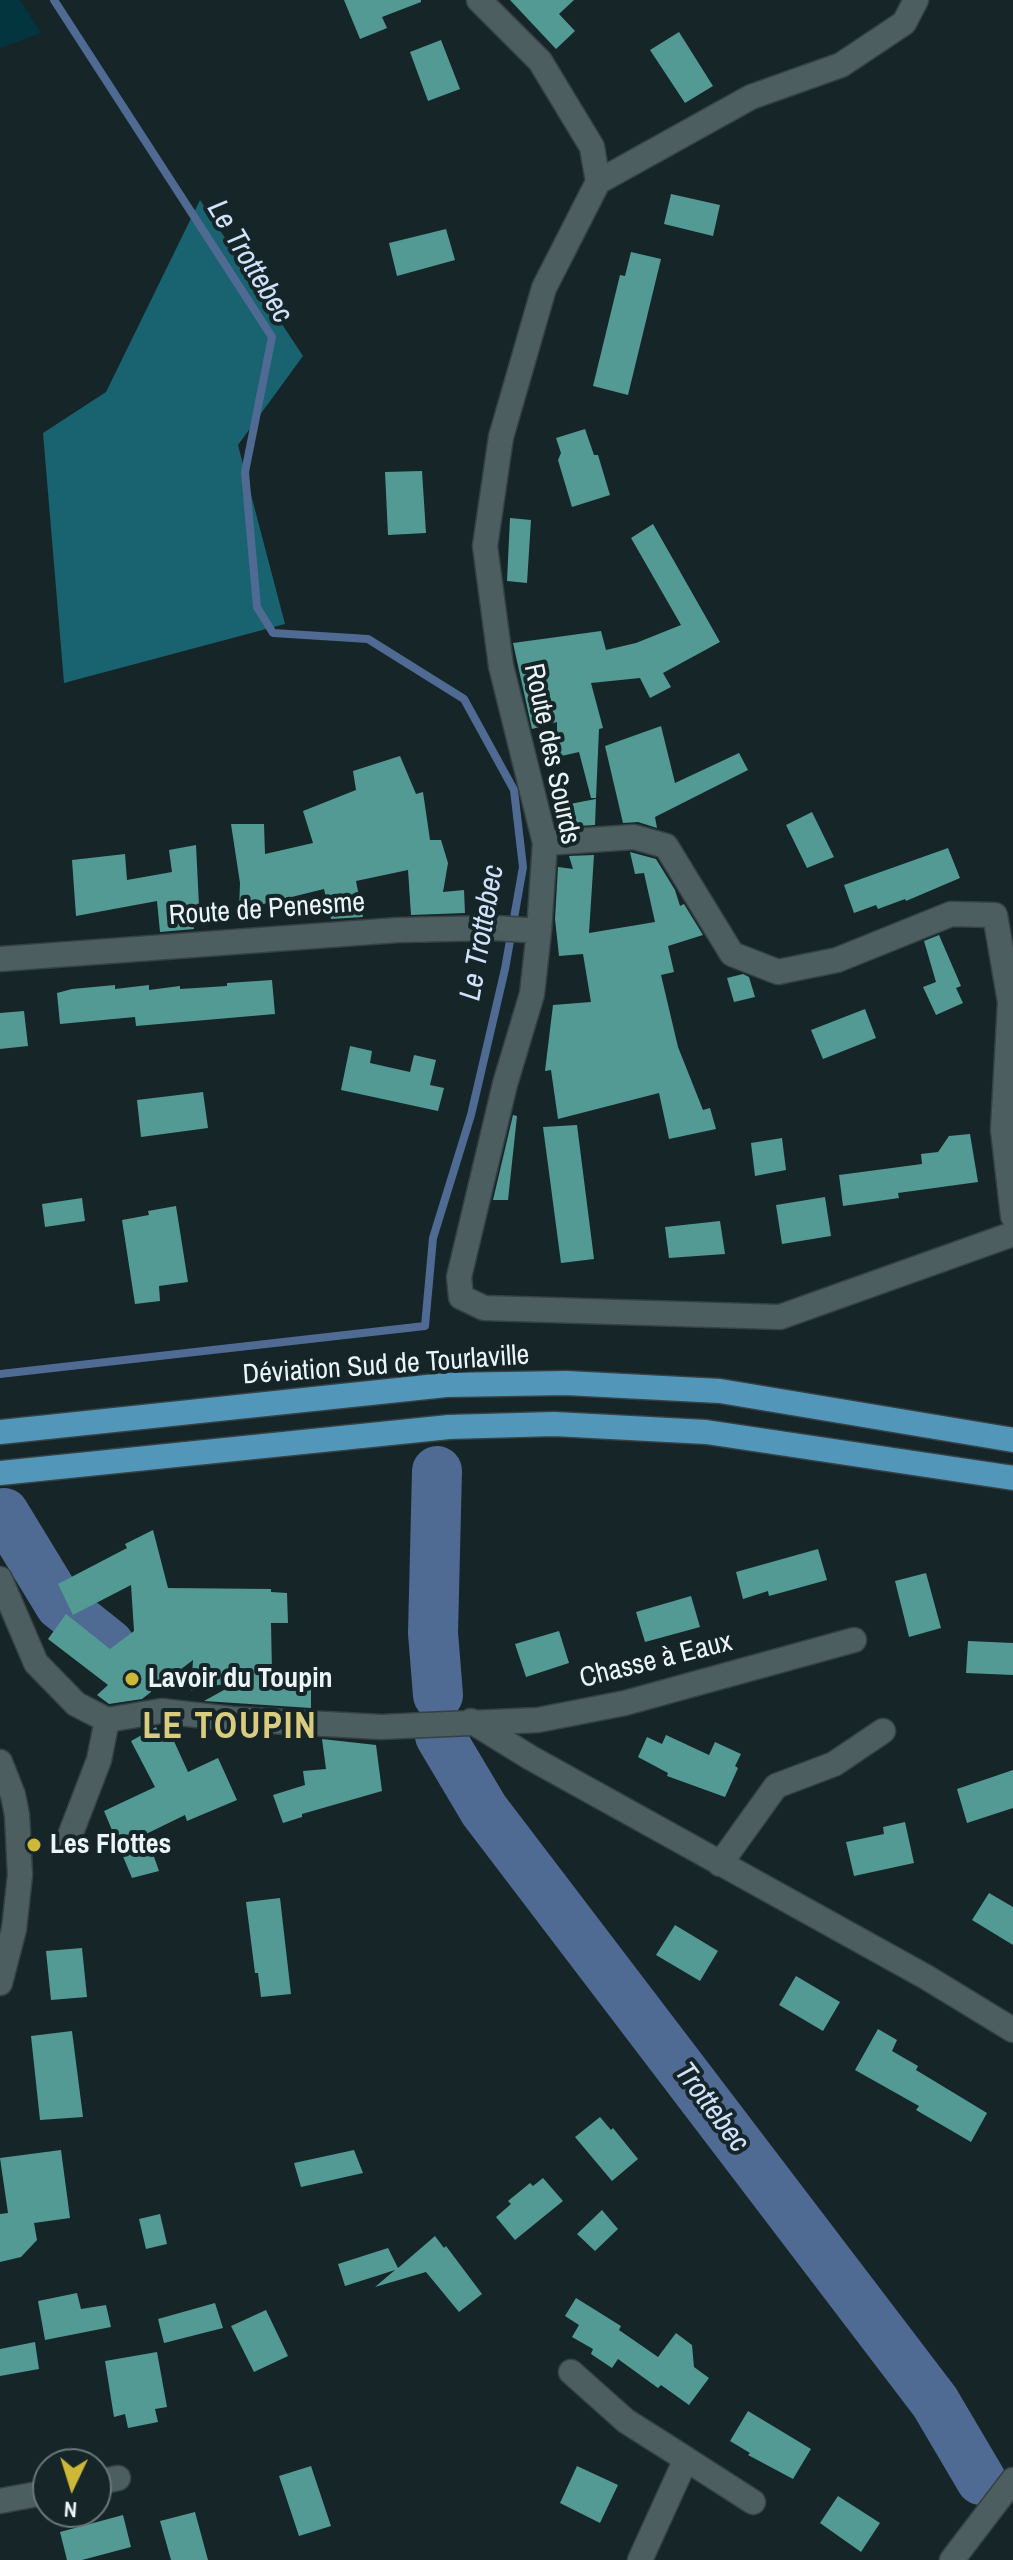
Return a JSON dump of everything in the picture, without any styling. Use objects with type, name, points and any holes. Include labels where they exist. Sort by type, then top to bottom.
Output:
[{"type":"highway","name":"Déviation Sud de Tourlaville","points":[[0,1432],[446,1385],[566,1383],[720,1391],[1013,1440]]},
{"type":"highway","points":[[0,1473],[449,1427],[554,1424],[706,1432],[1013,1478]]},
{"type":"highway","points":[[978,1433],[1013,1425]]},
{"type":"street","points":[[479,0],[540,61],[592,147],[598,182],[751,97],[841,65],[904,23],[916,0]]},
{"type":"street","name":"Route des Sourds","points":[[598,182],[544,288],[501,437],[485,546],[501,666],[545,843],[532,994],[505,1084],[459,1277],[461,1297],[484,1308],[780,1317],[1013,1234]]},
{"type":"street","points":[[545,843],[634,837],[666,846],[732,954],[778,972],[837,960],[951,914],[995,915],[1010,1002],[1003,1130],[1013,1216]]},
{"type":"street","name":"Route de Penesme","points":[[0,959],[398,930],[496,928],[539,931]]},
{"type":"street","points":[[0,1579],[36,1663],[76,1704],[107,1720],[161,1711],[232,1719],[381,1727],[452,1722],[531,1758],[926,1977],[1013,2030]]},
{"type":"street","name":"Chasse à Eaux","points":[[452,1722],[538,1720],[625,1703],[854,1640]]},
{"type":"street","points":[[69,1838],[99,1760],[107,1720]]},
{"type":"street","points":[[720,1864],[776,1786],[834,1764],[883,1731]]},
{"type":"street","points":[[0,1762],[15,1805],[20,1875],[14,1929],[0,1983]]},
{"type":"street","points":[[571,2372],[626,2421],[753,2502]]},
{"type":"street","points":[[640,2560],[686,2459]]},
{"type":"street","points":[[952,2560],[1013,2480]]},
{"type":"street","points":[[0,2501],[32,2495]]},
{"type":"shaded area","points":[[0,0],[20,0],[41,33],[0,48]]},
{"type":"shaded area","points":[[200,200],[303,356],[238,445],[285,624],[64,683],[43,433],[106,392]]},
{"type":"building","points":[[344,0],[421,2],[382,17],[387,28],[360,39]]},
{"type":"building","points":[[510,0],[574,0],[559,14],[575,31],[556,49]]},
{"type":"building","points":[[679,32],[713,86],[685,103],[650,50]]},
{"type":"building","points":[[441,40],[460,89],[428,101],[410,52]]},
{"type":"building","points":[[671,194],[720,205],[713,236],[664,224]]},
{"type":"building","points":[[446,229],[455,260],[397,276],[389,243]]},
{"type":"building","points":[[631,252],[661,259],[628,395],[593,386],[620,275],[625,276]]},
{"type":"building","points":[[585,429],[594,455],[598,455],[610,495],[572,507],[558,460],[561,453],[556,438]]},
{"type":"building","points":[[422,471],[426,533],[388,535],[385,472]]},
{"type":"building","points":[[510,518],[531,520],[527,583],[507,581]]},
{"type":"building","points":[[653,524],[720,642],[663,673],[671,687],[650,698],[640,678],[591,683],[603,728],[599,729],[596,798],[591,798],[579,752],[557,757],[557,722],[532,729],[513,643],[601,631],[606,650],[636,643],[681,625],[631,538]]},
{"type":"building","points":[[661,726],[675,783],[739,753],[748,770],[655,817],[657,828],[638,822],[623,823],[605,746]]},
{"type":"building","points":[[400,756],[416,794],[423,792],[430,840],[441,840],[448,863],[443,892],[464,890],[465,913],[411,915],[408,870],[356,881],[363,917],[331,919],[324,889],[239,910],[240,883],[231,824],[264,824],[265,854],[313,843],[303,811],[356,790],[353,771]]},
{"type":"building","points":[[596,799],[595,825],[560,827],[554,807]]},
{"type":"building","points":[[812,812],[834,857],[807,868],[786,825]]},
{"type":"building","points":[[196,845],[199,906],[191,907],[194,929],[160,932],[157,901],[76,916],[72,860],[125,854],[127,880],[172,872],[169,850]]},
{"type":"building","points":[[948,848],[960,878],[906,901],[878,909],[876,905],[854,913],[844,885]]},
{"type":"building","points":[[630,852],[656,859],[675,890],[680,906],[684,904],[703,935],[668,946],[674,972],[661,975],[678,1047],[703,1110],[710,1108],[716,1129],[669,1139],[659,1093],[558,1119],[551,1070],[545,1071],[553,1005],[591,1002],[583,954],[559,956],[555,919],[558,867],[573,869],[569,856],[594,855],[589,933],[655,922],[644,873],[635,874]]},
{"type":"building","points":[[939,935],[961,986],[956,988],[963,1003],[936,1015],[923,987],[936,982],[924,941]]},
{"type":"building","points":[[743,974],[749,977],[755,997],[734,1002],[727,978]]},
{"type":"building","points":[[272,980],[275,1014],[136,1026],[135,1017],[60,1024],[57,993],[72,989],[149,985],[149,990],[180,986],[180,989]]},
{"type":"building","points":[[865,1009],[876,1038],[823,1059],[811,1030]]},
{"type":"building","points":[[24,1011],[28,1046],[0,1049],[0,1013]]},
{"type":"building","points":[[350,1046],[372,1051],[370,1063],[410,1072],[414,1055],[436,1060],[430,1085],[444,1088],[438,1111],[341,1090]]},
{"type":"building","points":[[203,1092],[208,1128],[141,1137],[137,1100]]},
{"type":"building","points":[[513,1115],[517,1116],[508,1200],[493,1200]]},
{"type":"building","points":[[577,1125],[594,1259],[561,1263],[543,1127]]},
{"type":"building","points":[[970,1134],[978,1182],[898,1193],[899,1198],[843,1206],[839,1175],[922,1164],[921,1154],[938,1152],[949,1136]]},
{"type":"building","points":[[782,1138],[786,1170],[755,1176],[751,1143]]},
{"type":"building","points":[[825,1197],[831,1236],[782,1244],[776,1205]]},
{"type":"building","points":[[82,1198],[85,1221],[45,1227],[42,1204]]},
{"type":"building","points":[[176,1206],[188,1282],[159,1286],[160,1301],[135,1304],[122,1220]]},
{"type":"building","points":[[720,1221],[725,1254],[669,1258],[665,1227]]},
{"type":"building","points":[[153,1530],[168,1588],[271,1589],[271,1592],[287,1593],[288,1623],[271,1623],[272,1673],[311,1674],[311,1708],[204,1701],[242,1680],[191,1691],[193,1660],[159,1686],[147,1681],[151,1692],[142,1699],[109,1704],[97,1695],[108,1685],[48,1639],[66,1614],[110,1649],[134,1631],[131,1585],[73,1615],[58,1584],[127,1548],[125,1544]]},
{"type":"building","points":[[818,1549],[827,1580],[769,1596],[768,1591],[743,1599],[736,1572]]},
{"type":"building","points":[[926,1573],[941,1628],[909,1637],[895,1581]]},
{"type":"building","points":[[691,1596],[700,1627],[645,1642],[636,1612]]},
{"type":"building","points":[[559,1631],[569,1663],[526,1677],[515,1644]]},
{"type":"building","points":[[968,1641],[1013,1643],[1013,1675],[966,1673]]},
{"type":"building","points":[[156,1727],[158,1731],[168,1728],[188,1772],[218,1758],[237,1800],[187,1821],[185,1815],[146,1834],[159,1871],[132,1878],[104,1811],[155,1787],[131,1741]]},
{"type":"building","points":[[666,1735],[709,1755],[715,1742],[741,1754],[725,1797],[667,1776],[668,1773],[638,1757],[647,1737],[662,1744]]},
{"type":"building","points":[[322,1739],[376,1745],[382,1791],[302,1814],[302,1817],[283,1823],[273,1795],[305,1785],[303,1771],[326,1769]]},
{"type":"building","points":[[1013,1770],[1013,1808],[967,1823],[957,1789]]},
{"type":"building","points":[[905,1822],[914,1863],[854,1876],[846,1842],[884,1834],[883,1827]]},
{"type":"building","points":[[989,1893],[1013,1907],[1013,1945],[972,1920]]},
{"type":"building","points":[[280,1898],[291,1994],[261,1997],[246,1902]]},
{"type":"building","points":[[675,1925],[718,1951],[700,1981],[656,1955]]},
{"type":"building","points":[[82,1948],[87,1997],[51,2000],[46,1951]]},
{"type":"building","points":[[796,1976],[840,2002],[823,2031],[779,2005]]},
{"type":"building","points":[[878,2029],[897,2040],[892,2051],[918,2066],[916,2070],[987,2113],[971,2142],[916,2110],[919,2106],[855,2070]]},
{"type":"building","points":[[72,2031],[83,2117],[40,2120],[31,2036]]},
{"type":"building","points":[[600,2117],[638,2159],[612,2181],[575,2137]]},
{"type":"building","points":[[61,2150],[70,2218],[34,2223],[37,2240],[21,2257],[0,2262],[0,2214],[8,2213],[0,2158]]},
{"type":"building","points":[[354,2150],[363,2173],[301,2187],[294,2163]]},
{"type":"building","points":[[543,2178],[563,2201],[515,2240],[496,2217],[511,2204],[508,2201],[530,2183],[533,2186]]},
{"type":"building","points":[[602,2210],[618,2229],[595,2251],[577,2234]]},
{"type":"building","points":[[160,2214],[167,2244],[146,2249],[139,2219]]},
{"type":"building","points":[[435,2236],[482,2294],[459,2312],[426,2272],[375,2287],[395,2270],[345,2286],[338,2264],[388,2248],[398,2268]]},
{"type":"building","points":[[77,2293],[81,2309],[106,2305],[111,2327],[45,2340],[38,2301]]},
{"type":"building","points":[[576,2298],[621,2326],[619,2330],[658,2357],[676,2333],[692,2345],[694,2367],[709,2378],[689,2405],[661,2385],[658,2388],[618,2359],[612,2368],[591,2354],[593,2349],[572,2337],[579,2325],[565,2316]]},
{"type":"building","points":[[215,2303],[223,2328],[164,2343],[158,2319]]},
{"type":"building","points":[[266,2310],[288,2356],[254,2372],[231,2326]]},
{"type":"building","points":[[35,2342],[39,2369],[0,2376],[0,2349]]},
{"type":"building","points":[[157,2352],[167,2407],[155,2409],[158,2422],[128,2428],[125,2414],[114,2417],[105,2361]]},
{"type":"building","points":[[748,2411],[811,2449],[793,2479],[748,2455],[750,2453],[730,2441]]},
{"type":"building","points":[[311,2466],[331,2526],[299,2536],[279,2476]]},
{"type":"building","points":[[577,2466],[618,2485],[600,2523],[560,2503]]},
{"type":"building","points":[[838,2496],[880,2523],[861,2552],[820,2523]]},
{"type":"building","points":[[195,2512],[208,2560],[171,2560],[160,2521]]},
{"type":"building","points":[[123,2515],[131,2547],[82,2560],[67,2560],[60,2532],[75,2528],[112,2528],[112,2518]]},
{"type":"waterway","name":"Le Trottebec","points":[[0,1374],[425,1326],[433,1238],[471,1115],[505,969],[523,867],[514,790],[464,699],[368,639],[273,633],[257,607],[245,472],[272,337],[54,0]]},
{"type":"waterway","name":"Trottebec","points":[[437,1471],[433,1633],[438,1695]]},
{"type":"waterway","points":[[4,1513],[60,1605],[109,1644],[116,1655]]},
{"type":"waterway","name":"Trottebec","points":[[440,1736],[484,1810],[935,2402],[981,2480]]},
{"type":"place","name":"Lavoir du Toupin","points":[[132,1679]]},
{"type":"place","name":"Les Flottes","points":[[34,1845]]},
{"type":"district","name":"LE TOUPIN","points":[[230,1728]]}]
